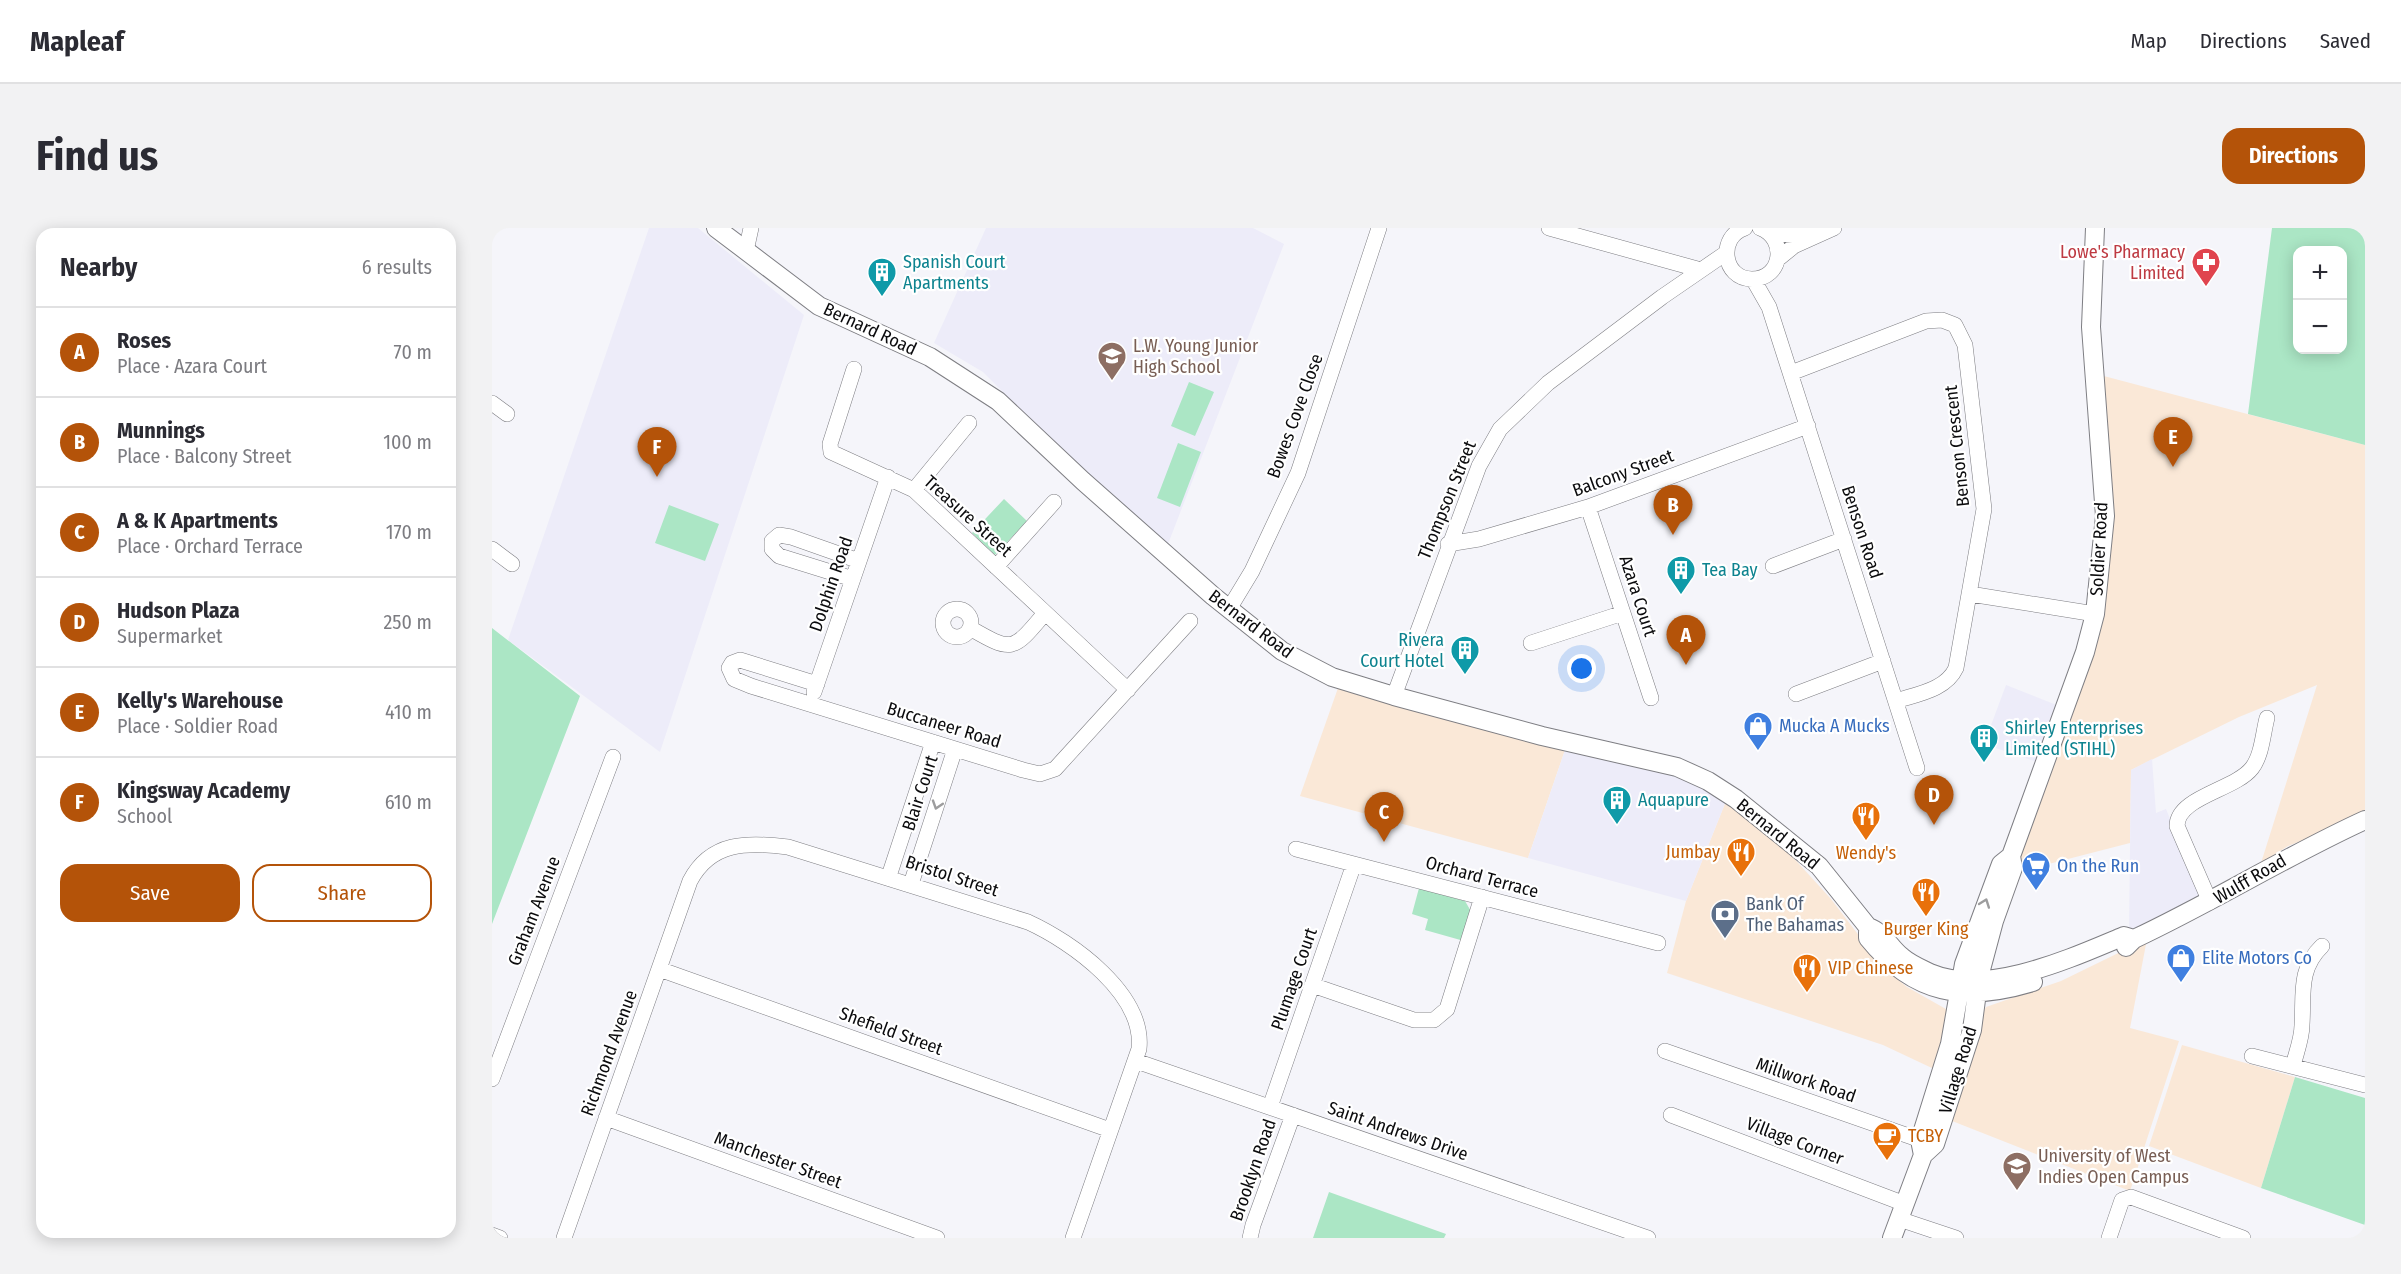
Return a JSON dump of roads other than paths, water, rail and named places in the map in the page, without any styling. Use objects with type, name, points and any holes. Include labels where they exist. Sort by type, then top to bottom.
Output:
[{"type":"main road","name":"Bernard Road","points":[[716,228],[819,306],[930,357],[998,401],[1083,481],[1229,609],[1282,651],[1332,677],[1542,736],[1677,767],[1708,781],[1736,799],[1819,866],[1868,927],[1868,938],[1892,965],[1929,986],[1969,986]]},
{"type":"main road","name":"Soldier Road","points":[[1969,986],[2013,868],[2011,855],[2085,652],[2095,614],[2105,520],[2091,327],[2095,228]]},
{"type":"main road","name":"Wulff Road","points":[[1969,986],[2005,990],[2040,980],[2127,946],[2134,939],[2210,902],[2310,845],[2365,820]]},
{"type":"main road","name":"Village Road","points":[[1892,1238],[1972,1030],[1969,986]]},
{"type":"street","points":[[746,250],[751,228]]},
{"type":"street","name":"Bowes Cove Close","points":[[1229,609],[1252,571],[1298,473],[1379,228]]},
{"type":"street","points":[[1549,228],[1703,269],[1731,269]]},
{"type":"street","points":[[1765,230],[1793,235],[1831,229]]},
{"type":"street","points":[[1769,307],[1769,274],[1778,259],[1794,246],[1831,229]]},
{"type":"street","points":[[1738,230],[1726,253],[1731,269],[1737,275],[1753,279],[1769,274]]},
{"type":"street","points":[[1765,230],[1777,242],[1778,259]]},
{"type":"street","name":"Thompson Street","points":[[1395,696],[1448,544],[1479,466],[1490,445],[1512,416],[1548,383],[1726,253]]},
{"type":"street","points":[[1753,279],[1769,307]]},
{"type":"street","name":"Benson Road","points":[[1769,307],[1917,768]]},
{"type":"street","name":"Benson Crescent","points":[[1791,373],[1926,321],[1949,321],[1959,330],[1967,357],[1983,493],[1983,525],[1953,675],[1941,685],[1896,701]]},
{"type":"street","name":"Treasure Street","points":[[854,369],[830,448],[834,455],[914,490],[1128,690]]},
{"type":"street","points":[[492,403],[507,414]]},
{"type":"street","points":[[914,490],[969,423]]},
{"type":"street","name":"Balcony Street","points":[[1448,544],[1479,539],[1588,507],[1808,426]]},
{"type":"street","name":"Dolphin Road","points":[[810,704],[888,477]]},
{"type":"street","points":[[996,567],[1054,502]]},
{"type":"street","name":"Azara Court","points":[[1588,507],[1651,698]]},
{"type":"street","points":[[853,579],[779,556],[772,549],[772,541],[779,535],[791,537],[859,561]]},
{"type":"street","points":[[1773,566],[1844,539]]},
{"type":"street","points":[[492,549],[512,564]]},
{"type":"street","points":[[1970,594],[2095,614]]},
{"type":"street","points":[[970,628],[996,643],[1014,645],[1022,640],[1045,613]]},
{"type":"street","points":[[1531,643],[1623,613]]},
{"type":"street","name":"Buccaneer Road","points":[[817,684],[740,660],[732,663],[729,668],[734,679],[810,704],[1034,773],[1051,772],[1190,621]]},
{"type":"street","points":[[1796,694],[1883,662]]},
{"type":"street","points":[[2210,902],[2177,826],[2177,819],[2184,808],[2238,781],[2250,771],[2258,757],[2267,718]]},
{"type":"street","name":"Blair Court","points":[[889,876],[933,742]]},
{"type":"street","name":"Blair Court","points":[[911,884],[955,749]]},
{"type":"street","name":"Graham Avenue","points":[[492,1079],[613,757]]},
{"type":"street","name":"Bristol Street","points":[[690,881],[698,867],[712,855],[728,847],[749,843],[788,847],[889,876],[1028,922],[1078,954],[1111,982],[1130,1005],[1140,1035],[1136,1061],[1073,1238]]},
{"type":"street","name":"Orchard Terrace","points":[[1296,849],[1658,942]]},
{"type":"street","name":"Plumage Court","points":[[1270,1107],[1354,864]]},
{"type":"street","name":"Richmond Avenue","points":[[564,1238],[690,881]]},
{"type":"street","points":[[1312,985],[1414,1020],[1434,1020],[1446,1009],[1482,897]]},
{"type":"street","points":[[2293,1066],[2302,1028],[2301,987],[2313,954],[2322,946]]},
{"type":"street","name":"Shefield Street","points":[[659,969],[1110,1130]]},
{"type":"street","name":"Millwork Road","points":[[1665,1052],[1926,1147]]},
{"type":"street","points":[[2252,1056],[2365,1085]]},
{"type":"street","name":"Saint Andrews Drive","points":[[1136,1061],[1648,1238]]},
{"type":"street","name":"Village Corner","points":[[1671,1114],[1902,1211],[1956,1238]]},
{"type":"street","name":"Brooklyn Road","points":[[1250,1238],[1252,1225],[1293,1115]]},
{"type":"street","name":"Manchester Street","points":[[606,1118],[937,1238]]},
{"type":"street","points":[[2109,1238],[2122,1200],[2126,1197],[2243,1238]]},
{"type":"street","points":[[492,1235],[500,1238]]},
{"type":"place","name":"Lowe's Pharmacy Limited","points":[[2206,288]]},
{"type":"place","name":"Spanish Court Apartments","points":[[882,298]]},
{"type":"place","name":"L.W. Young Junior High School","points":[[1112,382]]},
{"type":"place","name":"Kelly's Warehouse","points":[[2173,467]]},
{"type":"place","name":"Kingsway Academy","points":[[657,477]]},
{"type":"place","name":"Munnings","points":[[1673,535]]},
{"type":"place","name":"Tea Bay","points":[[1681,596]]},
{"type":"place","name":"Roses","points":[[1686,665]]},
{"type":"place","name":"Rivera Court Hotel","points":[[1465,676]]},
{"type":"place","name":"Mucka A Mucks","points":[[1758,752]]},
{"type":"place","name":"Shirley Enterprises Limited (STIHL)","points":[[1984,764]]},
{"type":"place","name":"Hudson Plaza","points":[[1934,825]]},
{"type":"place","name":"Aquapure","points":[[1617,826]]},
{"type":"place","name":"A & K Apartments","points":[[1384,842]]},
{"type":"place","name":"Wendy's","points":[[1866,842]]},
{"type":"place","name":"Jumbay","points":[[1741,878]]},
{"type":"place","name":"On the Run","points":[[2036,892]]},
{"type":"place","name":"Burger King","points":[[1926,918]]},
{"type":"place","name":"Bank Of The Bahamas","points":[[1725,940]]},
{"type":"place","name":"Elite Motors Co","points":[[2181,984]]},
{"type":"place","name":"VIP Chinese","points":[[1807,994]]},
{"type":"place","name":"TCBY","points":[[1887,1162]]},
{"type":"place","name":"University of West Indies Open Campus","points":[[2017,1192]]}]
